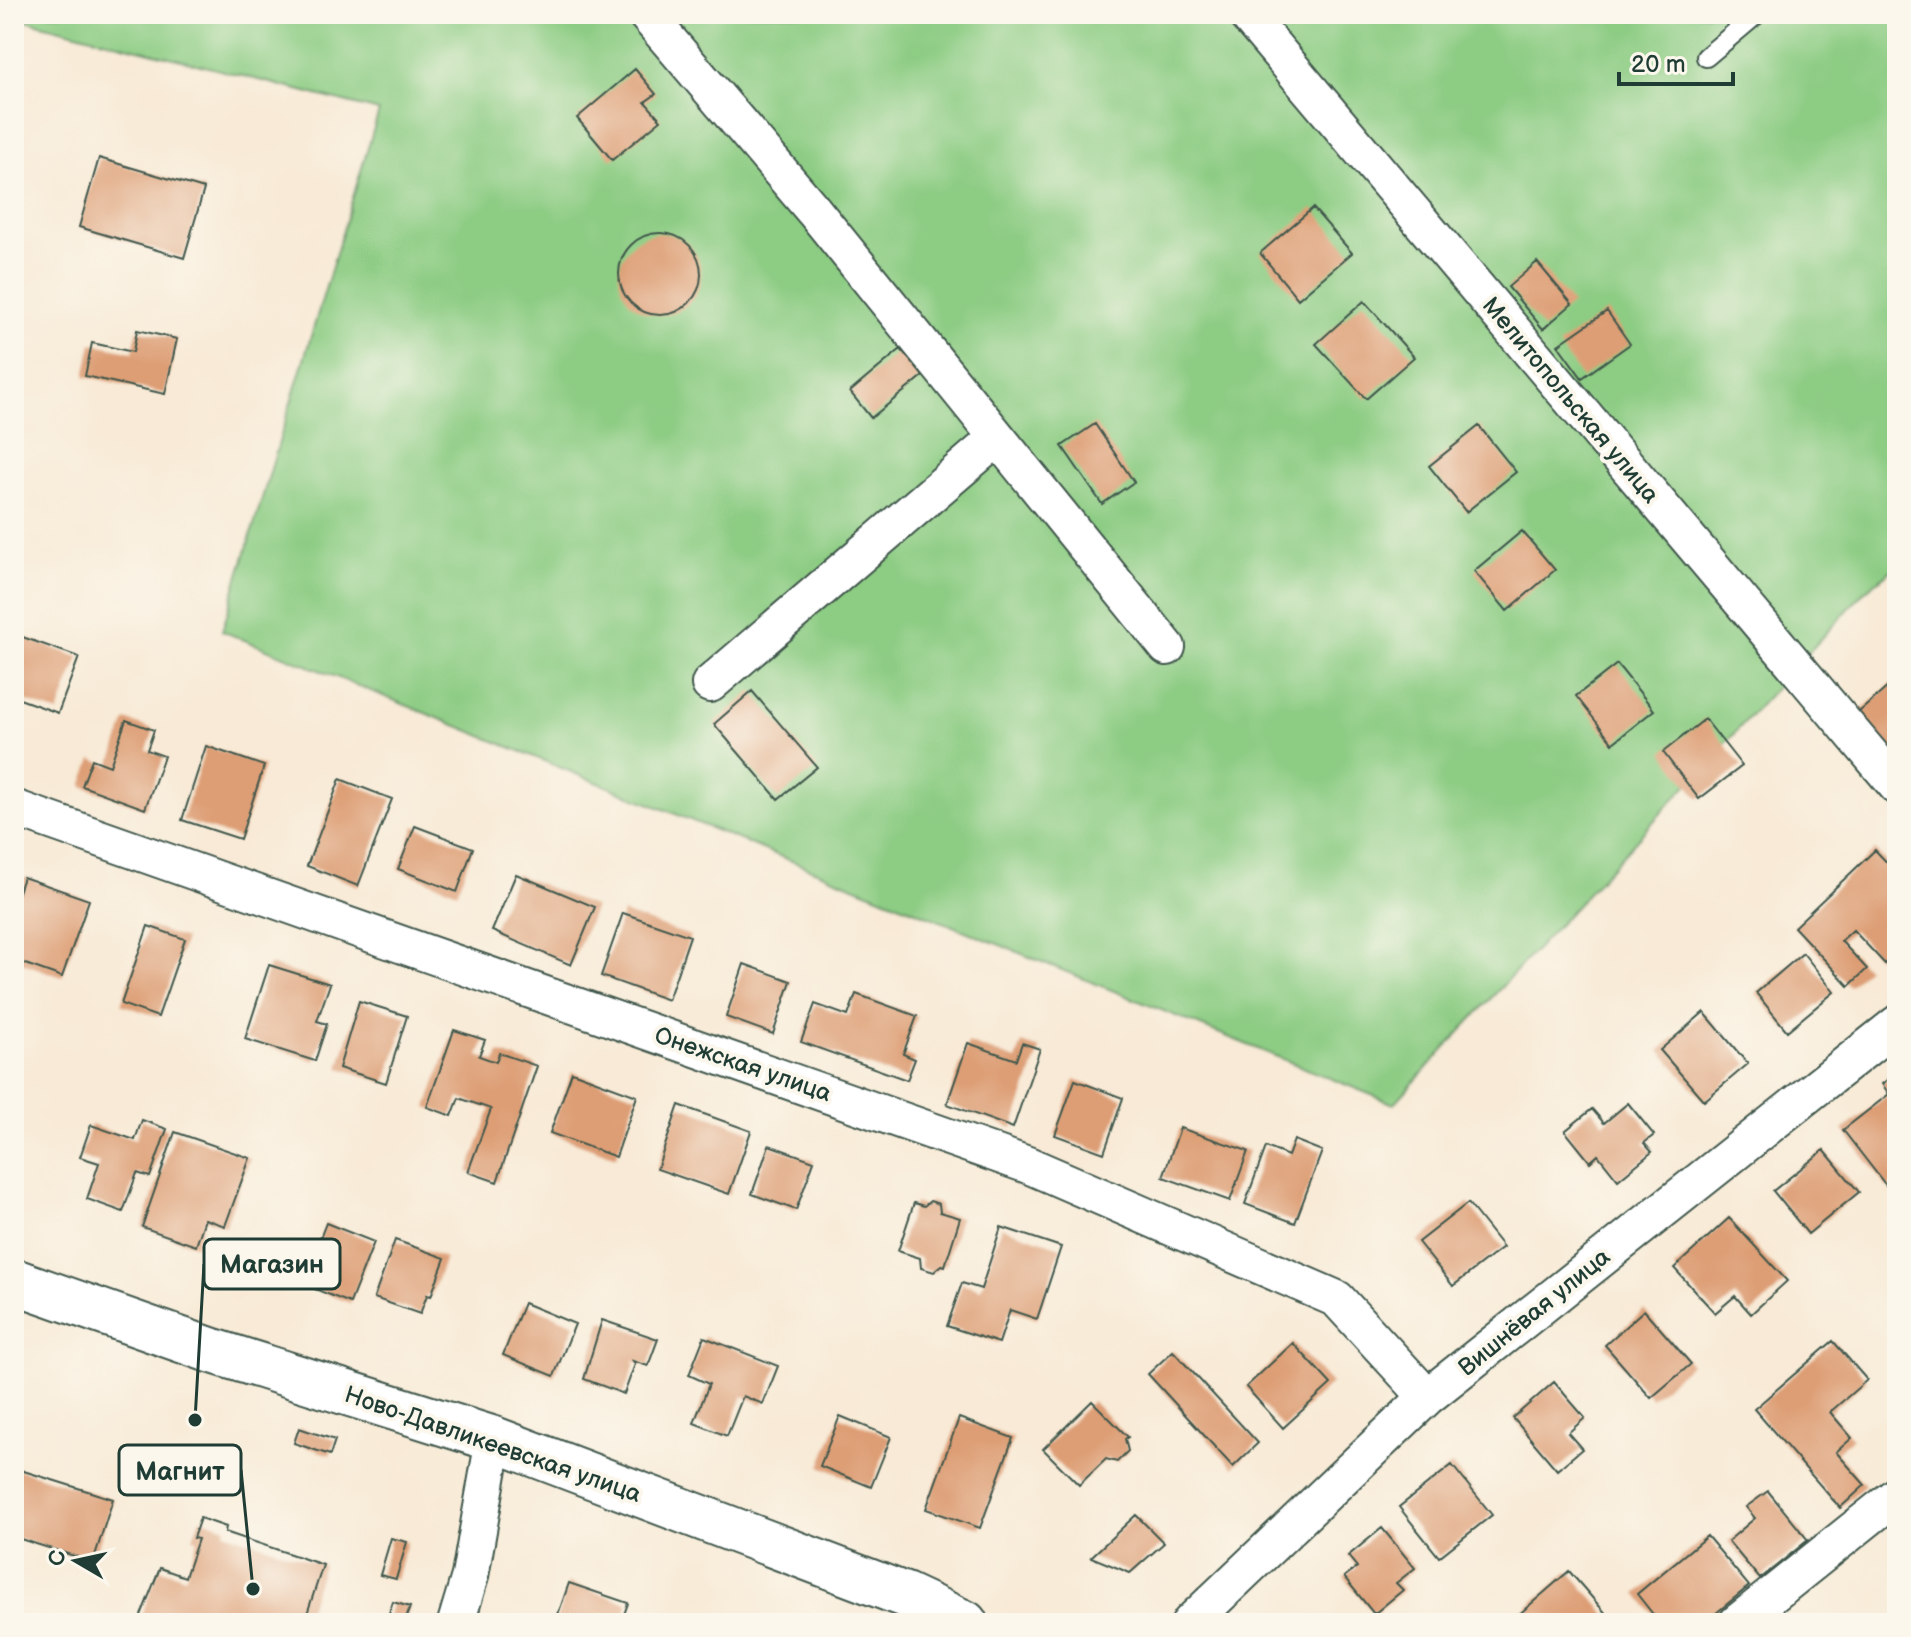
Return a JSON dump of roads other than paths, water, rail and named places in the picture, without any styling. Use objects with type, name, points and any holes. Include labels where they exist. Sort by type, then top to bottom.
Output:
[{"type":"street","points":[[646,14],[814,211],[1167,647]]},
{"type":"street","name":"Мелитопольская улица","points":[[1246,14],[1897,786]]},
{"type":"street","points":[[710,684],[996,439]]},
{"type":"street","name":"Онежская улица","points":[[14,808],[1028,1165],[1337,1299],[1427,1397]]},
{"type":"street","name":"Вишнёвая улица","points":[[1190,1623],[1427,1397],[1897,1024]]},
{"type":"street","name":"Ново-Давликеевская улица","points":[[14,1281],[210,1350],[494,1439],[905,1595],[965,1623]]},
{"type":"street","points":[[456,1623],[470,1576],[494,1439]]},
{"type":"street","points":[[1737,1623],[1897,1495]]},
{"type":"lane","points":[[1706,57],[1757,14]]},
{"type":"place","name":"Магазин","points":[[195,1420]]},
{"type":"place","name":"Магнит","points":[[253,1589]]}]
